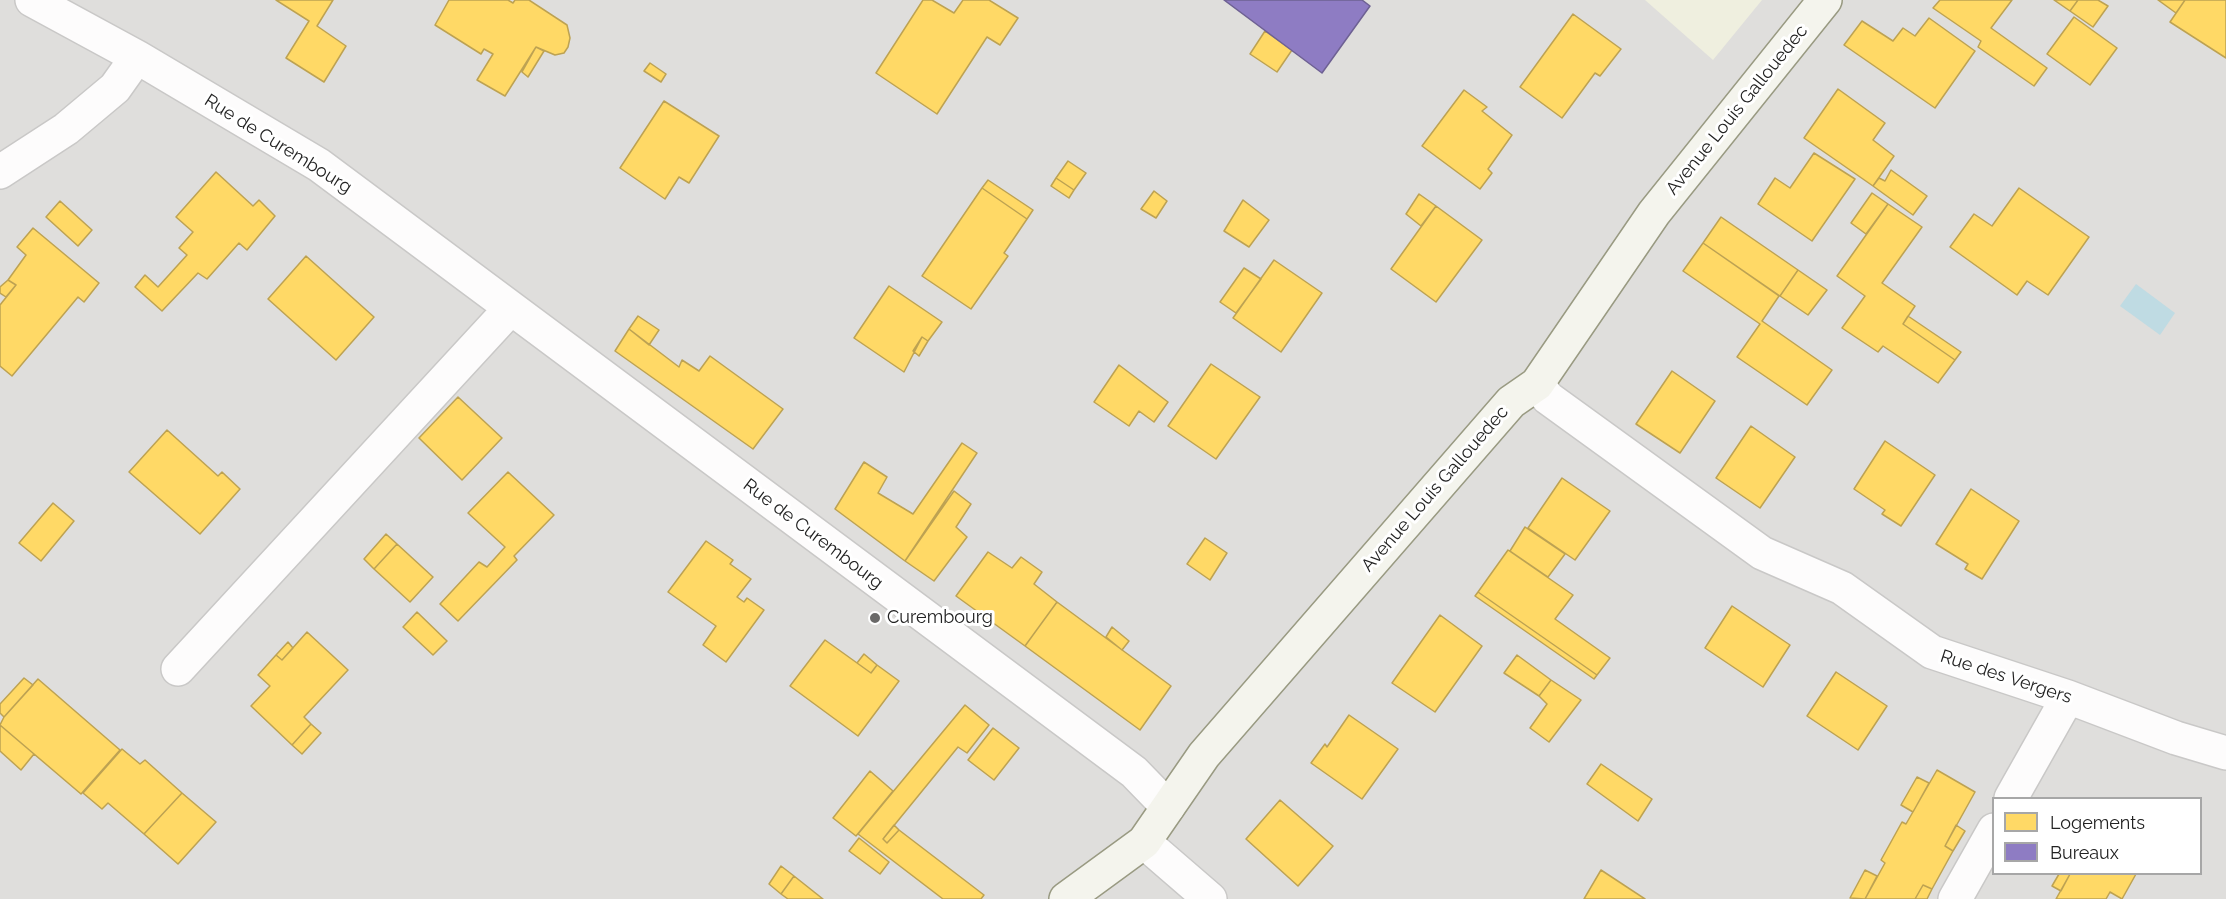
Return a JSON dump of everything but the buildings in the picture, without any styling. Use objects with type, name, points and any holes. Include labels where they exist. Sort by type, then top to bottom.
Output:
[{"type":"main road","name":"Avenue Louis Gallouedec","points":[[1066,899],[1144,842],[1204,755],[1511,402],[1537,384],[1654,213],[1825,0]]},
{"type":"street","name":"Rue de Curembourg","points":[[32,0],[138,57],[319,165],[1134,772],[1168,807]]},
{"type":"street","points":[[0,172],[75,122],[115,88],[138,57]]},
{"type":"street","points":[[178,669],[511,308]]},
{"type":"street","name":"Rue des Vergers","points":[[1537,384],[1548,398],[1762,553],[1842,588],[1932,652],[2068,697],[2176,738],[2226,753]]},
{"type":"street","points":[[2012,797],[2068,697]]},
{"type":"street","points":[[1955,899],[1992,834]]},
{"type":"street","points":[[1144,842],[1210,899]]},
{"type":"shaded area","points":[[0,0],[2226,0],[2226,899],[0,899]]},
{"type":"green space","points":[[1645,0],[1762,0],[1713,60]]},
{"type":"water","points":[[2136,284],[2175,313],[2160,335],[2120,306]]},
{"type":"place","name":"Curembourg","points":[[875,618]]}]
